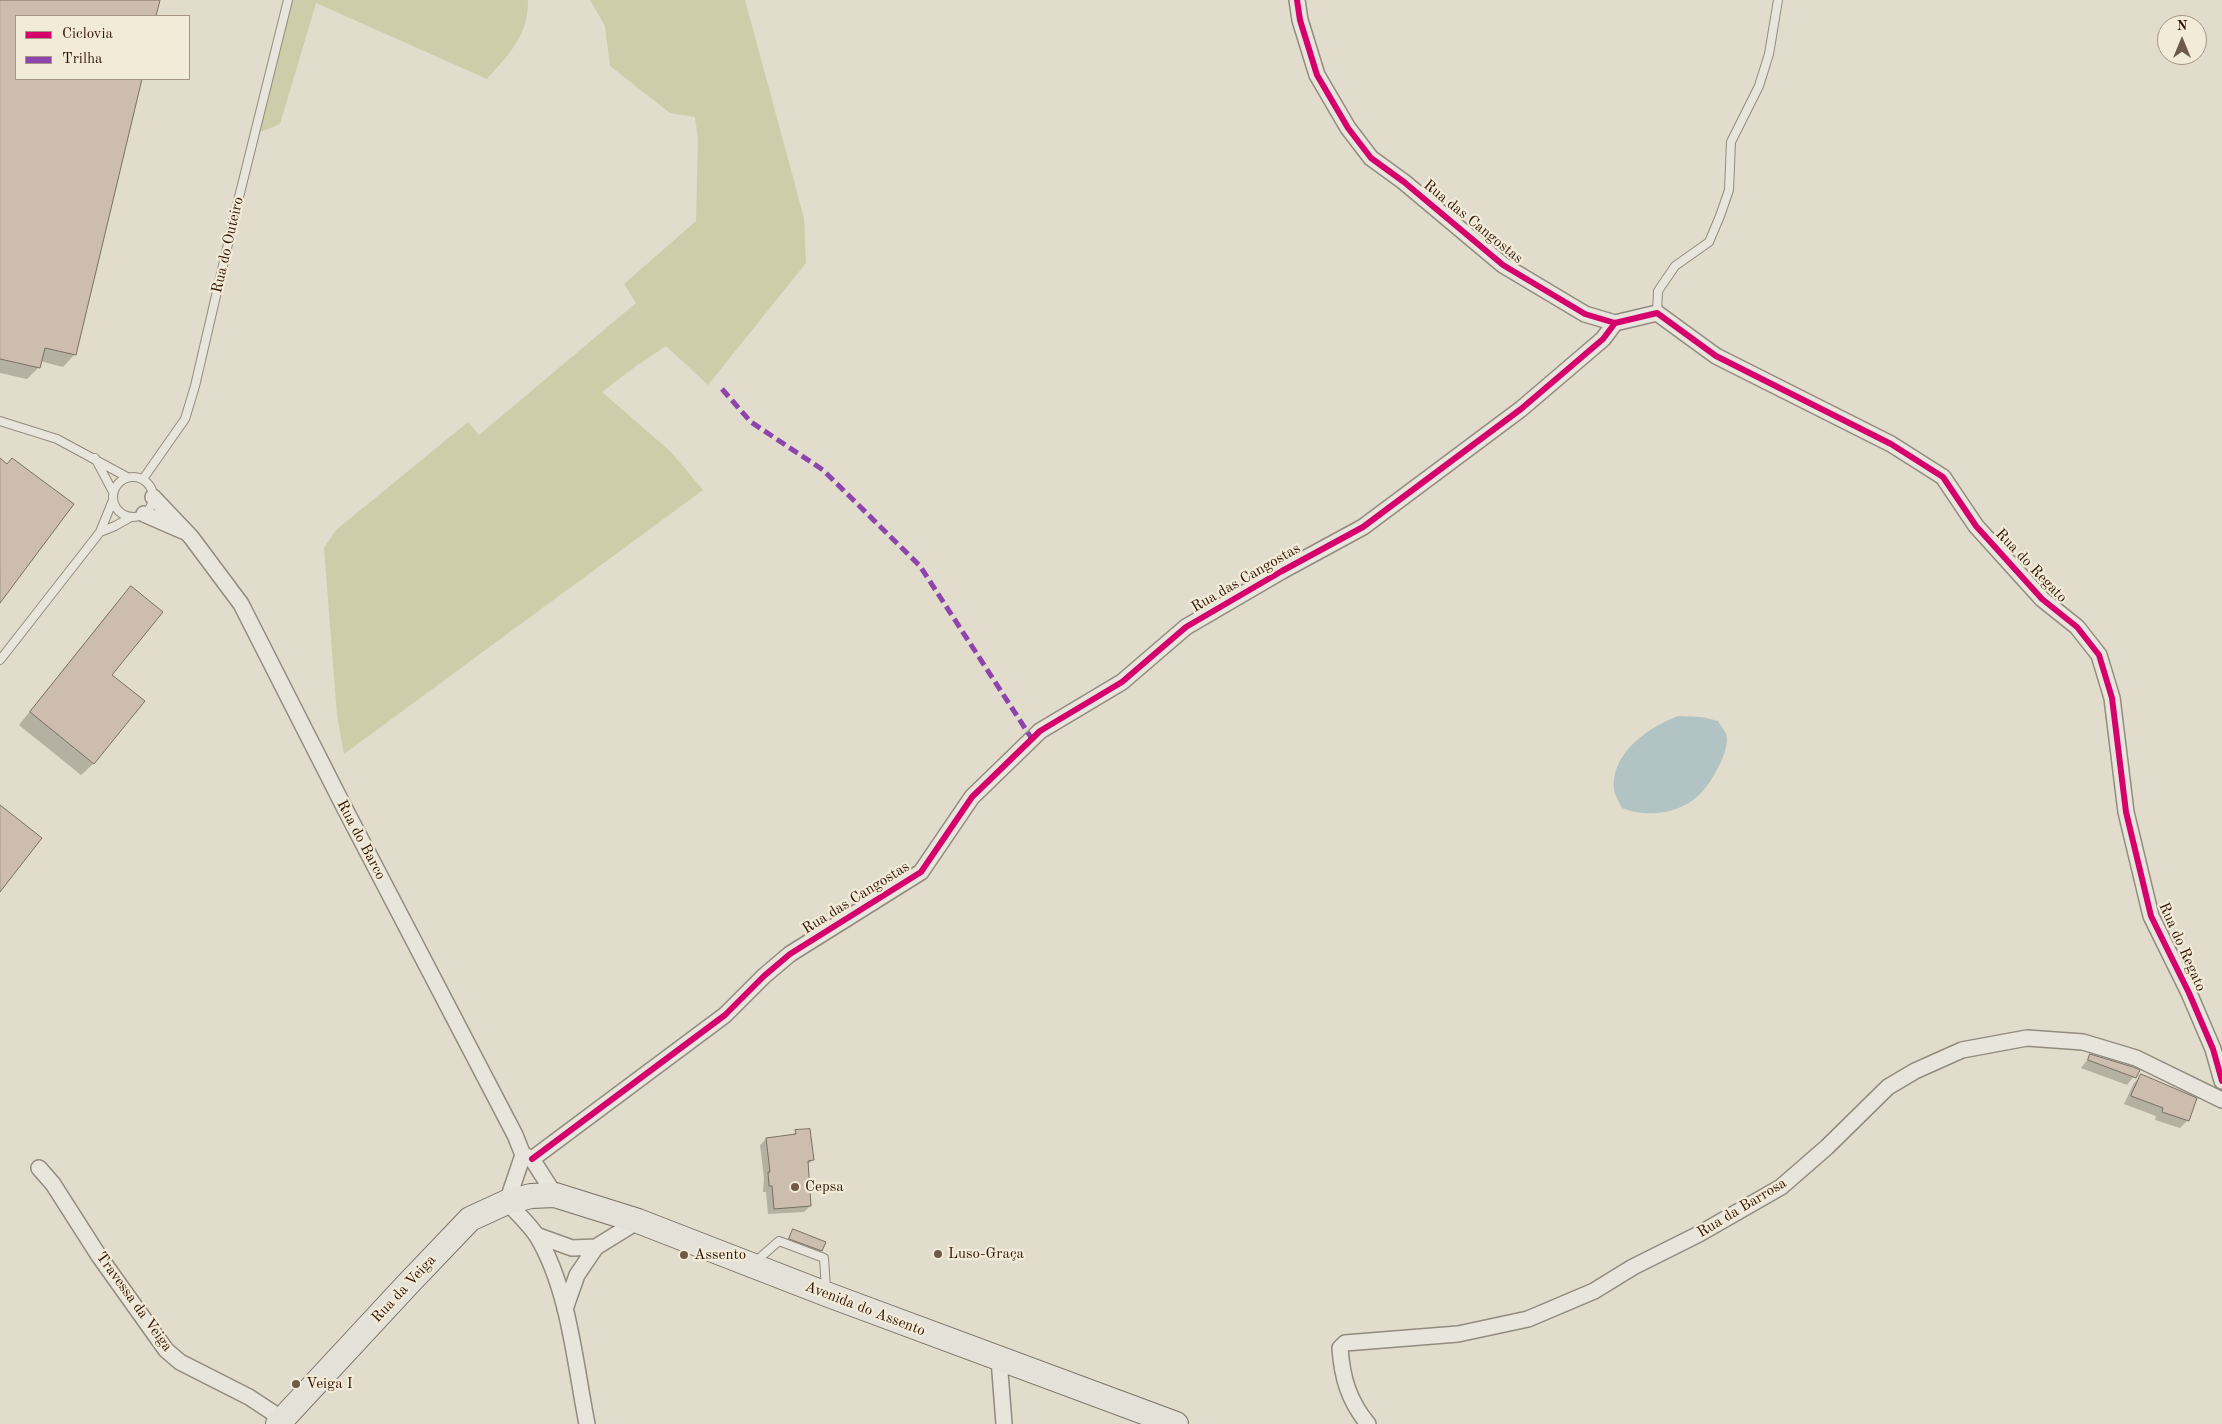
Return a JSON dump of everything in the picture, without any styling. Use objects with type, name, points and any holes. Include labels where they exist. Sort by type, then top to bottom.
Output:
[{"type":"main road","name":"Rua da Veiga","points":[[281,1422],[407,1285],[470,1220],[507,1202],[531,1196],[555,1195]]},
{"type":"main road","name":"Avenida do Assento","points":[[555,1195],[638,1221],[826,1294],[1176,1424]]},
{"type":"street","name":"Rua das Cangostas","points":[[527,1157],[725,1015],[764,976],[790,954],[921,872],[972,796],[1040,731],[1122,682],[1186,627],[1282,571],[1363,527],[1521,409],[1603,339],[1615,323],[1584,314],[1503,265],[1404,182],[1371,158],[1348,128],[1316,75],[1300,20],[1297,0]]},
{"type":"street","points":[[1615,323],[1657,313]]},
{"type":"street","name":"Rua do Regato","points":[[1657,313],[1716,356],[1891,444],[1942,477],[1976,526],[2042,599],[2077,627],[2099,655],[2112,698],[2126,812],[2151,916],[2189,993],[2213,1049],[2222,1081]]},
{"type":"street","name":"Rua do Barco","points":[[153,496],[186,533],[241,604],[344,807],[527,1157],[555,1195]]},
{"type":"street","name":"Rua do Barco","points":[[137,516],[186,533]]},
{"type":"street","name":"Rua da Barrosa","points":[[1368,1424],[1354,1407],[1346,1382],[1341,1363],[1340,1348],[1345,1343],[1458,1334],[1528,1319],[1594,1291],[1633,1267],[1699,1234],[1781,1187],[1827,1147],[1888,1087],[1915,1071],[1962,1050],[2027,1038],[2083,1042],[2136,1058],[2222,1100]]},
{"type":"street","points":[[527,1157],[507,1202],[536,1235],[552,1267],[565,1310],[587,1424]]},
{"type":"street","name":"Travessa da Veiga","points":[[39,1168],[53,1184],[99,1256],[166,1350],[180,1362],[249,1397],[281,1422]]},
{"type":"street","points":[[565,1310],[577,1275],[596,1247],[638,1221]]},
{"type":"street","points":[[536,1235],[572,1248],[596,1247]]},
{"type":"street","points":[[999,1358],[1004,1424]]},
{"type":"lane","name":"Rua do Outeiro","points":[[143,479],[185,419],[288,0]]},
{"type":"lane","points":[[1657,313],[1658,291],[1676,266],[1709,242],[1720,216],[1729,190],[1731,142],[1759,86],[1769,54],[1778,0]]},
{"type":"lane","points":[[0,421],[57,439],[128,477]]},
{"type":"lane","points":[[95,458],[119,512],[137,516]]},
{"type":"lane","points":[[0,660],[100,532],[119,482],[128,477],[138,477],[149,484],[153,496],[149,509],[100,532]]},
{"type":"lane","points":[[751,1265],[779,1241],[824,1258],[826,1294]]},
{"type":"green space","points":[[291,0],[528,0],[525,24],[521,34],[510,52],[487,79],[316,3],[280,124],[258,133]]},
{"type":"green space","points":[[590,0],[745,0],[804,218],[806,263],[708,385],[666,346],[602,392],[671,452],[703,490],[344,754],[337,715],[324,548],[336,530],[468,422],[479,435],[636,303],[624,284],[696,221],[698,139],[695,117],[670,113],[610,66],[605,26]]},
{"type":"shaded area","points":[[1678,716],[1702,717],[1718,721],[1724,730],[1727,738],[1726,749],[1713,776],[1698,796],[1681,807],[1651,813],[1641,813],[1622,808],[1614,790],[1614,777],[1618,764],[1625,753],[1644,734]]},
{"type":"building","points":[[0,0],[160,0],[156,15],[15,15],[15,80],[142,80],[76,355],[45,348],[40,368],[0,359]]},
{"type":"building","points":[[0,458],[7,464],[12,458],[74,504],[0,603]]},
{"type":"building","points":[[131,586],[163,612],[112,675],[145,701],[94,764],[30,712]]},
{"type":"building","points":[[0,805],[42,838],[0,892]]},
{"type":"building","points":[[2090,1054],[2140,1070],[2136,1078],[2088,1060]]},
{"type":"building","points":[[2141,1074],[2197,1098],[2189,1121],[2162,1112],[2163,1108],[2131,1096]]},
{"type":"building","points":[[810,1129],[814,1160],[808,1161],[811,1206],[774,1209],[772,1186],[769,1186],[768,1172],[770,1172],[766,1138],[796,1134],[795,1130]]},
{"type":"building","points":[[793,1229],[826,1242],[822,1251],[789,1239]]},
{"type":"marked path","points":[[722,389],[751,422],[823,470],[920,566],[1032,739]]},
{"type":"cycle path","points":[[1297,0],[1300,20],[1317,75],[1348,128],[1371,158],[1404,182],[1503,265],[1585,314],[1615,323],[1657,313],[1716,356],[1891,444],[1943,477],[1976,526],[2042,599],[2077,627],[2099,655],[2112,698],[2126,812],[2151,916],[2189,993],[2213,1049],[2222,1081]]},
{"type":"cycle path","points":[[532,1159],[725,1015],[764,976],[790,954],[921,872],[972,797],[1040,731],[1122,682],[1186,627],[1282,571],[1363,527],[1521,409],[1603,339],[1615,323]]},
{"type":"place","name":"Cepsa","points":[[795,1187]]},
{"type":"place","name":"Luso-Graça","points":[[938,1254]]},
{"type":"place","name":"Assento","points":[[684,1255]]},
{"type":"place","name":"Veiga I","points":[[296,1384]]}]
